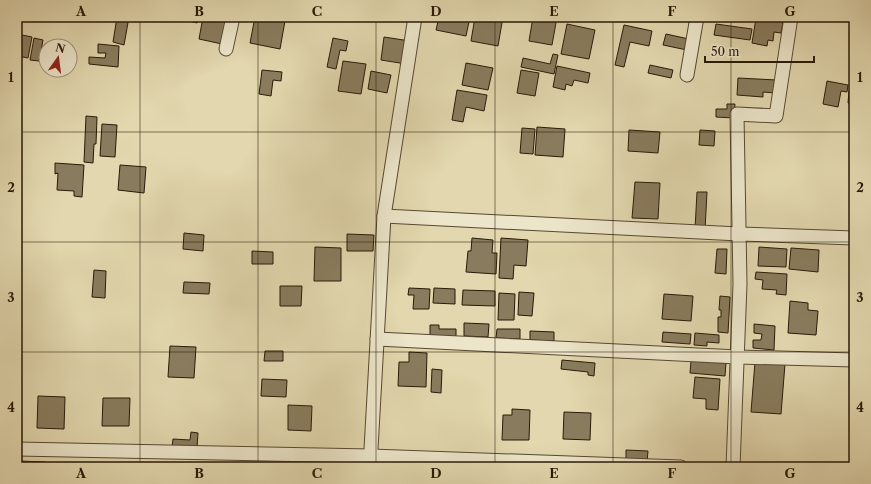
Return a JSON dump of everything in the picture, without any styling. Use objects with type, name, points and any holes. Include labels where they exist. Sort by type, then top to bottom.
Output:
[{"type":"street","points":[[226,49],[233,17]]},
{"type":"street","points":[[371,462],[384,216],[415,17]]},
{"type":"street","points":[[687,75],[696,17]]},
{"type":"street","points":[[733,467],[740,284],[737,114],[776,116],[791,17]]},
{"type":"street","points":[[384,216],[739,234],[854,238]]},
{"type":"street","points":[[377,339],[854,360]]},
{"type":"street","points":[[17,449],[371,462],[681,467]]},
{"type":"building","points":[[117,17],[129,17],[124,45],[113,42]]},
{"type":"building","points":[[175,17],[199,17],[197,23]]},
{"type":"building","points":[[203,17],[227,17],[222,44],[199,39]]},
{"type":"building","points":[[255,17],[267,17],[285,21],[280,49],[250,43]]},
{"type":"building","points":[[439,17],[470,17],[466,36],[436,30]]},
{"type":"building","points":[[475,17],[503,17],[498,46],[471,41]]},
{"type":"building","points":[[533,17],[557,17],[552,45],[529,41]]},
{"type":"building","points":[[841,17],[854,17],[854,21],[841,19]]},
{"type":"building","points":[[756,18],[783,22],[781,33],[774,32],[773,41],[768,40],[767,46],[752,43]]},
{"type":"building","points":[[567,24],[595,30],[589,59],[561,54]]},
{"type":"building","points":[[716,24],[752,29],[750,40],[714,35]]},
{"type":"building","points":[[624,25],[652,31],[649,46],[630,42],[624,67],[615,65]]},
{"type":"building","points":[[666,34],[689,39],[687,50],[663,45]]},
{"type":"building","points":[[22,35],[32,37],[28,58],[18,56]]},
{"type":"building","points":[[384,37],[410,41],[406,64],[381,60]]},
{"type":"building","points":[[34,38],[38,39],[38,61],[30,60]]},
{"type":"building","points":[[333,38],[348,41],[346,51],[340,50],[336,69],[327,67]]},
{"type":"building","points":[[98,44],[119,46],[118,67],[89,64],[89,57],[105,58],[106,53],[98,53]]},
{"type":"building","points":[[553,54],[558,55],[554,74],[521,67],[523,58],[550,64]]},
{"type":"building","points":[[343,61],[366,64],[361,94],[338,91]]},
{"type":"building","points":[[466,63],[493,68],[488,90],[462,85]]},
{"type":"building","points":[[650,65],[673,70],[671,78],[648,73]]},
{"type":"building","points":[[557,66],[590,73],[588,83],[574,80],[572,86],[566,84],[565,90],[553,87]]},
{"type":"building","points":[[262,70],[282,72],[281,81],[273,80],[271,96],[259,94]]},
{"type":"building","points":[[521,70],[539,73],[535,96],[517,93]]},
{"type":"building","points":[[371,71],[391,75],[387,93],[368,89]]},
{"type":"building","points":[[738,78],[776,80],[775,93],[763,92],[763,97],[737,95]]},
{"type":"building","points":[[827,81],[848,85],[847,92],[841,91],[838,107],[823,104]]},
{"type":"building","points":[[457,90],[487,95],[484,111],[466,107],[463,122],[452,120]]},
{"type":"building","points":[[849,91],[854,91],[854,103],[848,103]]},
{"type":"building","points":[[727,104],[735,104],[734,118],[716,117],[716,109],[727,109]]},
{"type":"building","points":[[86,116],[97,117],[96,144],[94,144],[93,163],[84,162]]},
{"type":"building","points":[[102,124],[117,125],[115,157],[100,156]]},
{"type":"building","points":[[537,127],[565,129],[563,157],[535,155]]},
{"type":"building","points":[[522,128],[535,129],[533,154],[520,153]]},
{"type":"building","points":[[629,130],[660,132],[658,153],[628,151]]},
{"type":"building","points":[[700,130],[715,131],[714,146],[699,145]]},
{"type":"building","points":[[55,163],[84,165],[82,197],[74,196],[74,191],[57,190],[58,173],[55,174]]},
{"type":"building","points":[[120,165],[146,167],[144,193],[118,190]]},
{"type":"building","points":[[635,182],[660,183],[658,219],[632,218]]},
{"type":"building","points":[[697,192],[707,192],[705,230],[695,229]]},
{"type":"building","points":[[184,233],[204,235],[203,251],[183,249]]},
{"type":"building","points":[[347,234],[374,235],[373,251],[347,251]]},
{"type":"building","points":[[472,238],[493,240],[492,253],[497,253],[496,274],[466,272],[468,251],[471,251]]},
{"type":"building","points":[[501,238],[528,240],[526,266],[514,265],[513,279],[499,278]]},
{"type":"building","points":[[315,247],[341,248],[341,281],[314,281]]},
{"type":"building","points":[[759,247],[787,249],[786,267],[758,266]]},
{"type":"building","points":[[791,248],[819,250],[818,272],[789,269]]},
{"type":"building","points":[[717,249],[727,249],[726,274],[715,273]]},
{"type":"building","points":[[252,251],[273,252],[273,264],[252,264]]},
{"type":"building","points":[[94,270],[106,271],[105,298],[92,297]]},
{"type":"building","points":[[756,272],[787,274],[786,295],[776,294],[777,290],[762,289],[763,280],[755,279]]},
{"type":"building","points":[[184,282],[210,283],[209,294],[183,293]]},
{"type":"building","points":[[280,286],[302,286],[301,306],[280,306]]},
{"type":"building","points":[[409,288],[430,289],[429,309],[413,309],[414,295],[408,295]]},
{"type":"building","points":[[434,288],[455,289],[455,304],[433,303]]},
{"type":"building","points":[[463,290],[495,291],[495,306],[462,305]]},
{"type":"building","points":[[519,292],[534,293],[532,316],[518,315]]},
{"type":"building","points":[[499,293],[515,294],[514,320],[498,320]]},
{"type":"building","points":[[664,294],[693,296],[691,321],[662,319]]},
{"type":"building","points":[[720,296],[730,297],[728,333],[718,332],[718,317],[721,317],[721,310],[719,310]]},
{"type":"building","points":[[852,300],[854,300],[854,311],[851,311]]},
{"type":"building","points":[[790,301],[808,303],[808,310],[818,311],[816,335],[788,333]]},
{"type":"building","points":[[464,323],[489,324],[488,337],[464,336]]},
{"type":"building","points":[[754,324],[775,326],[774,350],[753,348],[753,340],[761,340],[762,334],[754,333]]},
{"type":"building","points":[[430,325],[439,325],[439,329],[456,329],[456,339],[430,338]]},
{"type":"building","points":[[497,329],[520,329],[520,339],[496,338]]},
{"type":"building","points":[[530,331],[554,332],[554,341],[530,340]]},
{"type":"building","points":[[663,332],[691,334],[690,344],[662,342]]},
{"type":"building","points":[[695,333],[719,335],[719,343],[707,342],[707,346],[694,345]]},
{"type":"building","points":[[170,346],[196,347],[194,378],[168,377]]},
{"type":"building","points":[[265,351],[283,351],[283,361],[264,361]]},
{"type":"building","points":[[409,352],[427,353],[426,387],[398,386],[399,362],[409,362]]},
{"type":"building","points":[[562,360],[595,363],[594,376],[588,375],[588,372],[561,369]]},
{"type":"building","points":[[691,361],[726,363],[725,376],[690,373]]},
{"type":"building","points":[[755,362],[785,364],[781,414],[751,412]]},
{"type":"building","points":[[432,369],[442,370],[441,393],[431,392]]},
{"type":"building","points":[[695,377],[720,379],[718,410],[706,409],[706,399],[693,398]]},
{"type":"building","points":[[262,379],[287,380],[286,397],[261,396]]},
{"type":"building","points":[[38,396],[65,397],[64,429],[37,428]]},
{"type":"building","points":[[103,398],[130,398],[129,426],[102,426]]},
{"type":"building","points":[[288,405],[312,406],[311,431],[288,430]]},
{"type":"building","points":[[512,409],[530,410],[529,440],[502,440],[503,415],[512,415]]},
{"type":"building","points":[[564,412],[591,413],[590,440],[563,439]]},
{"type":"building","points":[[191,432],[198,433],[197,448],[172,447],[173,439],[190,440]]},
{"type":"building","points":[[626,450],[648,451],[647,462],[626,461]]},
{"type":"building","points":[[19,461],[45,462],[45,467],[19,467]]}]
